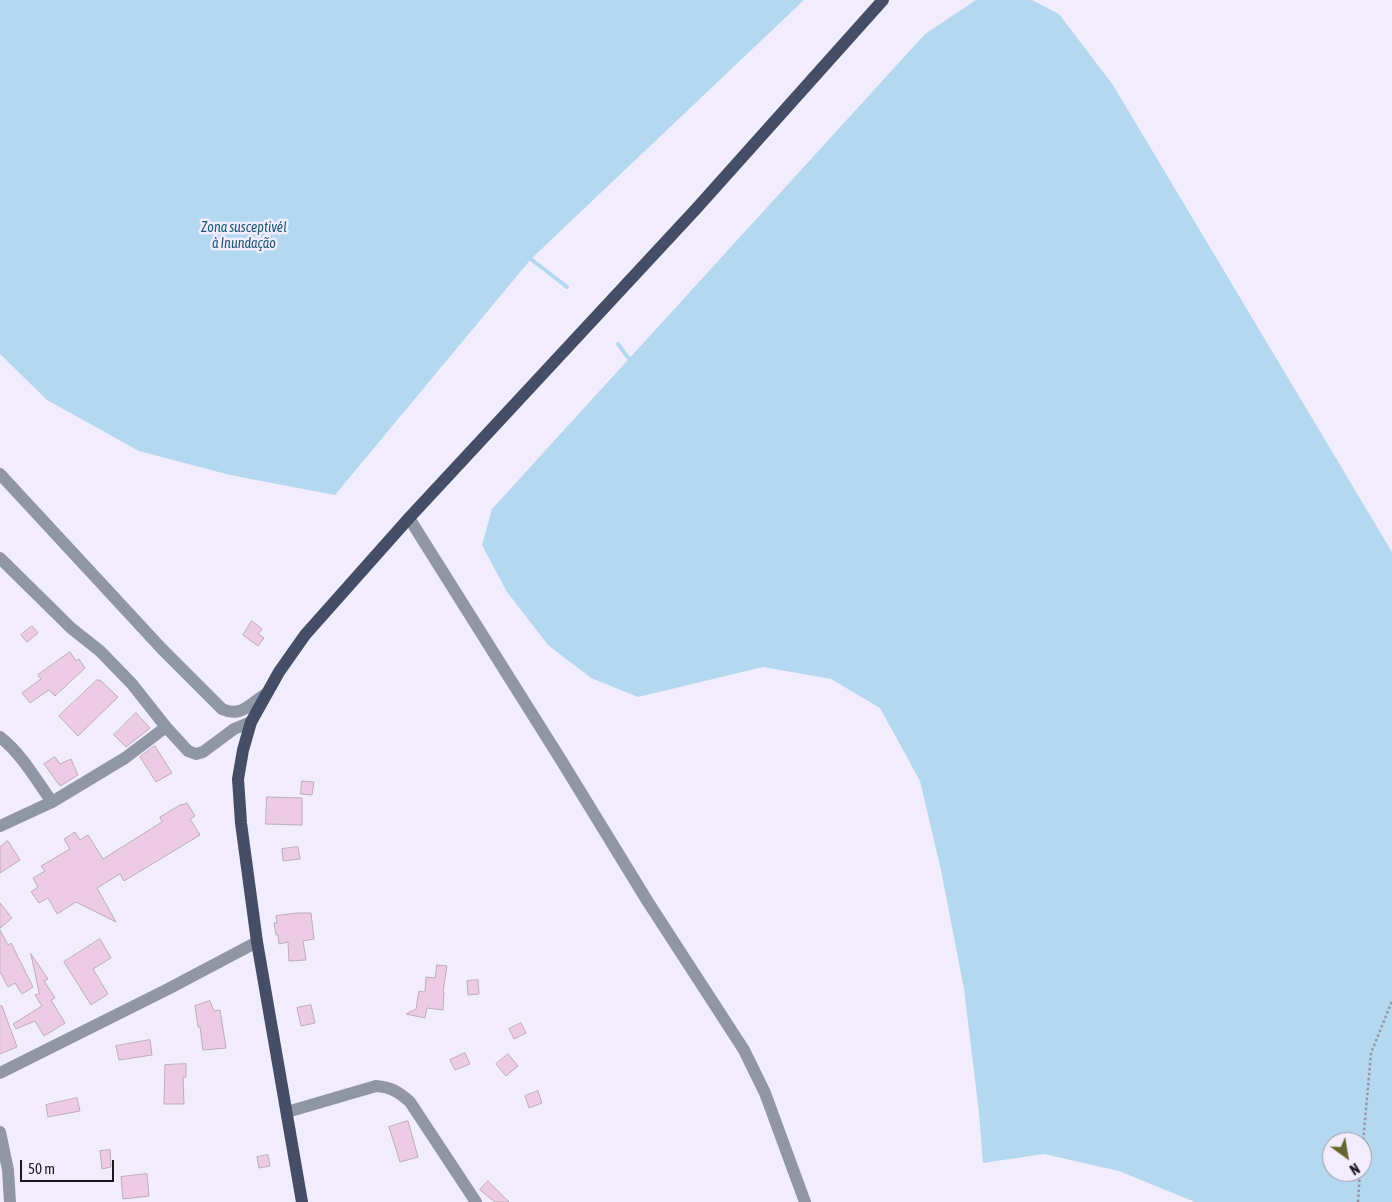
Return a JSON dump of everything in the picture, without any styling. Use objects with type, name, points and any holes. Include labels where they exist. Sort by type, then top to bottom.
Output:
[{"type":"main road","points":[[302,1202],[257,942],[240,823],[238,779],[243,750],[252,722],[279,672],[305,634],[409,518],[696,209],[883,0]]},
{"type":"street","points":[[0,474],[162,649],[222,708],[231,713],[238,712],[244,710],[266,694]]},
{"type":"street","points":[[409,518],[648,902],[744,1050],[765,1093],[805,1202]]},
{"type":"street","points":[[0,558],[71,628],[100,652],[132,684],[188,751],[196,754],[203,752],[234,729],[252,722]]},
{"type":"street","points":[[0,826],[52,802],[125,758],[166,727]]},
{"type":"street","points":[[0,737],[21,759],[52,802]]},
{"type":"street","points":[[0,1074],[257,942]]},
{"type":"street","points":[[287,1112],[376,1086],[386,1086],[398,1091],[410,1102],[476,1202]]},
{"type":"street","points":[[0,1132],[8,1170],[10,1202]]},
{"type":"path","points":[[1364,1132],[1371,1053],[1392,1001]]},
{"type":"path","points":[[1358,1202],[1359,1182]]},
{"type":"water","name":"Zona susceptivél à Inundação","points":[[0,0],[804,0],[531,259],[335,495],[230,475],[139,451],[47,400],[0,354]]},
{"type":"water","points":[[976,0],[1032,0],[1059,14],[1113,85],[1392,552],[1392,1202],[1195,1202],[1119,1171],[1044,1154],[983,1163],[964,989],[941,870],[920,781],[880,708],[831,679],[763,667],[638,697],[591,678],[548,645],[507,592],[482,545],[492,509],[925,34]]},
{"type":"building","points":[[252,621],[262,629],[258,634],[264,638],[258,646],[243,635]]},
{"type":"building","points":[[32,626],[38,633],[27,642],[21,635]]},
{"type":"building","points":[[70,652],[76,661],[79,659],[85,668],[55,696],[49,690],[30,703],[22,693],[41,679],[38,675]]},
{"type":"building","points":[[97,680],[100,680],[118,697],[78,736],[59,716]]},
{"type":"building","points":[[136,713],[150,728],[126,747],[114,735]]},
{"type":"building","points":[[155,746],[172,773],[156,782],[140,757]]},
{"type":"building","points":[[55,757],[60,764],[71,759],[78,775],[60,786],[44,764]]},
{"type":"building","points":[[302,781],[314,782],[312,795],[301,794]]},
{"type":"building","points":[[267,797],[302,798],[302,825],[266,824]]},
{"type":"building","points":[[187,803],[195,816],[190,819],[200,835],[124,881],[120,874],[97,888],[116,922],[76,902],[57,914],[48,898],[39,903],[31,892],[38,887],[33,878],[45,871],[41,866],[70,849],[64,839],[75,832],[80,840],[88,835],[103,859],[162,822],[160,817]]},
{"type":"building","points":[[8,841],[20,860],[0,873],[0,847]]},
{"type":"building","points":[[298,847],[300,859],[283,861],[282,849]]},
{"type":"building","points":[[0,903],[12,918],[0,928]]},
{"type":"building","points":[[311,913],[314,939],[303,941],[306,960],[289,961],[288,942],[279,944],[274,923],[277,923],[276,916]]},
{"type":"building","points":[[0,930],[8,945],[11,943],[33,987],[22,994],[15,983],[8,987],[0,972]]},
{"type":"building","points":[[100,939],[111,958],[93,969],[108,994],[91,1005],[64,962]]},
{"type":"building","points":[[31,954],[48,979],[44,981],[55,998],[51,1000],[65,1023],[44,1036],[35,1021],[16,1029],[13,1024],[42,1006],[35,995],[39,994]]},
{"type":"building","points":[[437,965],[447,966],[443,992],[443,1010],[427,1008],[425,1018],[406,1014],[416,1009],[419,991],[425,992],[426,977],[435,978]]},
{"type":"building","points":[[478,980],[479,994],[468,995],[467,981]]},
{"type":"building","points":[[210,1001],[214,1011],[220,1010],[226,1048],[203,1050],[195,1006]]},
{"type":"building","points":[[311,1005],[315,1023],[301,1026],[297,1008]]},
{"type":"building","points":[[0,1006],[2,1006],[17,1047],[0,1054]]},
{"type":"building","points":[[521,1023],[526,1033],[514,1039],[509,1029]]},
{"type":"building","points":[[150,1040],[152,1055],[119,1060],[116,1046]]},
{"type":"building","points":[[465,1053],[470,1064],[455,1070],[450,1060]]},
{"type":"building","points":[[508,1054],[518,1066],[506,1076],[496,1064]]},
{"type":"building","points":[[186,1064],[186,1077],[183,1077],[184,1104],[164,1104],[165,1065]]},
{"type":"building","points":[[538,1091],[542,1103],[529,1108],[525,1096]]},
{"type":"building","points":[[77,1098],[80,1111],[48,1117],[46,1105]]},
{"type":"building","points":[[408,1121],[418,1157],[400,1162],[389,1127]]},
{"type":"building","points":[[110,1150],[111,1167],[102,1169],[100,1151]]},
{"type":"building","points":[[268,1155],[270,1166],[259,1168],[257,1157]]},
{"type":"building","points":[[147,1174],[149,1196],[123,1199],[121,1177]]},
{"type":"building","points":[[488,1181],[509,1202],[495,1202],[480,1190]]},
{"type":"waterway","points":[[527,256],[567,287]]},
{"type":"waterway","points":[[618,344],[632,363]]}]
